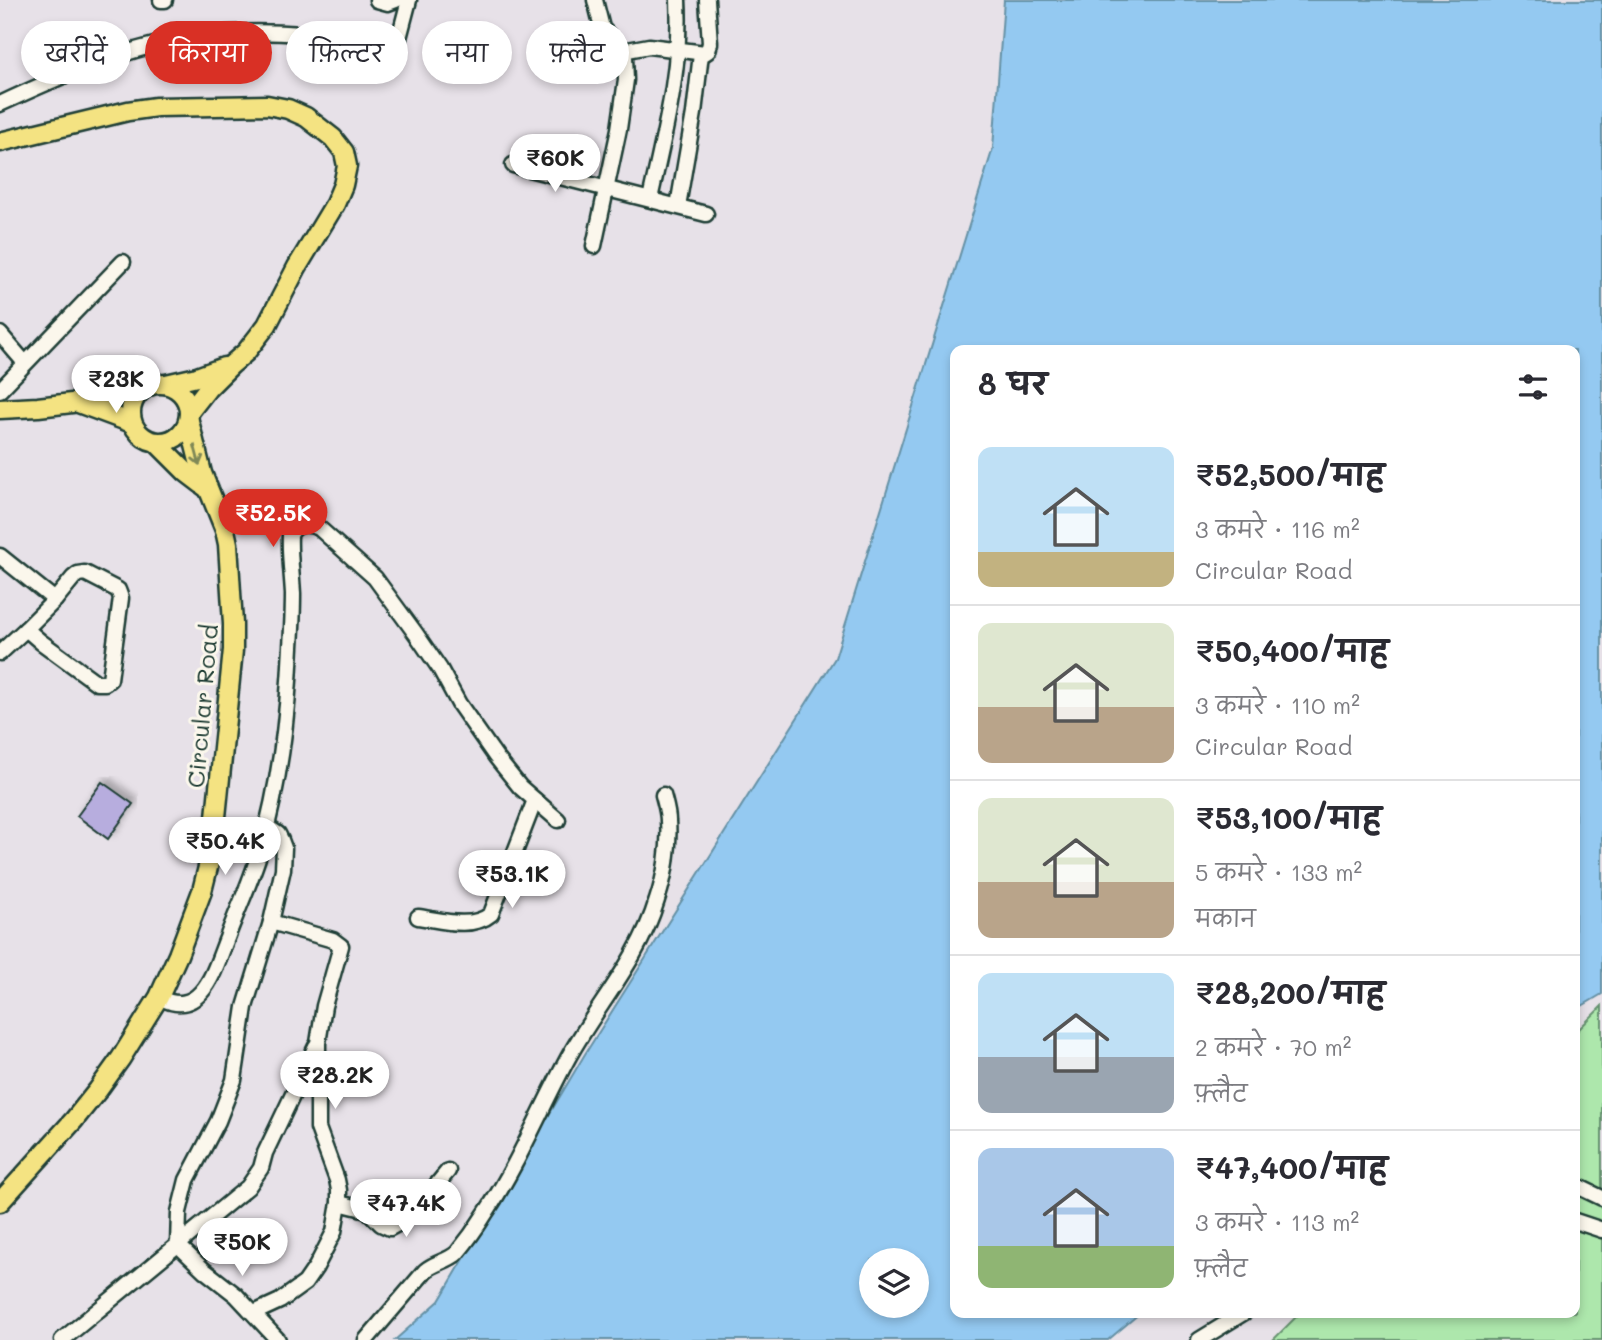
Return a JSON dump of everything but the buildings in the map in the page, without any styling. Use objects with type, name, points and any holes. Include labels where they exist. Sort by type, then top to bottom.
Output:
[{"type":"main road","points":[[0,142],[128,111],[156,107],[267,105],[288,109],[306,117],[333,138],[344,152],[346,166],[343,185],[335,204],[297,267],[267,325],[189,416],[185,428],[176,438],[166,442],[147,439],[132,423],[132,402],[137,393],[146,386]]},
{"type":"main road","points":[[0,409],[97,400],[156,383],[197,377],[231,365]]},
{"type":"main road","points":[[166,383],[182,392],[187,401],[189,416]]},
{"type":"main road","points":[[77,403],[132,423]]},
{"type":"main road","name":"Circular Road","points":[[0,1202],[67,1129],[98,1090],[159,997],[191,924],[208,867],[228,708],[233,637],[230,566],[225,530],[207,488],[189,416]]},
{"type":"main road","points":[[156,442],[186,472],[207,488]]},
{"type":"street","points":[[377,0],[388,3],[396,0]]},
{"type":"street","points":[[0,104],[72,72],[146,46],[180,39],[227,33],[306,34],[394,46],[399,38],[409,0]]},
{"type":"street","points":[[595,0],[600,21]]},
{"type":"street","points":[[650,200],[667,119],[677,50],[678,0]]},
{"type":"street","points":[[629,50],[649,46],[701,54],[708,51],[707,0]]},
{"type":"street","points":[[678,206],[701,54]]},
{"type":"street","points":[[594,246],[619,129],[625,84]]},
{"type":"street","points":[[513,165],[706,214]]},
{"type":"street","points":[[0,390],[123,262]]},
{"type":"street","points":[[0,334],[25,363]]},
{"type":"street","points":[[159,997],[170,1003],[181,1003],[198,997],[205,988],[261,849],[279,775],[291,651],[293,596],[290,535],[303,524],[319,528],[375,578],[440,669],[459,704],[496,757],[520,787],[558,820]]},
{"type":"street","points":[[0,556],[55,600]]},
{"type":"street","points":[[0,653],[78,574],[85,573],[118,590],[121,598],[110,679],[105,683],[97,683],[26,629]]},
{"type":"street","points":[[366,1340],[425,1271],[457,1252],[479,1223],[514,1167],[569,1056],[632,959],[658,900],[662,879],[668,844],[668,821],[663,795]]},
{"type":"street","points":[[418,917],[473,922],[485,919],[491,914],[536,800]]},
{"type":"street","points":[[266,826],[278,834],[284,848],[283,869],[271,922],[244,1007],[234,1080],[218,1121],[185,1187],[179,1212],[178,1245],[236,1295],[278,1340]]},
{"type":"street","points":[[254,1313],[280,1301],[304,1283],[316,1267],[334,1232],[339,1203],[337,1180],[317,1128],[318,1042],[324,1006],[341,946],[333,940],[271,922]]},
{"type":"street","points":[[62,1340],[248,1187],[256,1177],[318,1042]]},
{"type":"street","points":[[339,1203],[367,1210],[381,1224],[392,1227],[421,1203],[448,1171]]},
{"type":"street","points":[[1580,1187],[1602,1198]]},
{"type":"street","points":[[1580,1223],[1602,1230]]},
{"type":"street","points":[[1199,1340],[1235,1318]]},
{"type":"green space","points":[[1602,1006],[1602,1340],[1273,1340],[1295,1318],[1580,1318],[1580,1028]]},
{"type":"water","points":[[1004,0],[1602,0],[1602,994],[1580,1007],[1580,345],[950,345],[950,1318],[1134,1318],[1108,1340],[395,1340],[439,1301],[585,1054],[835,658],[993,148]]}]
